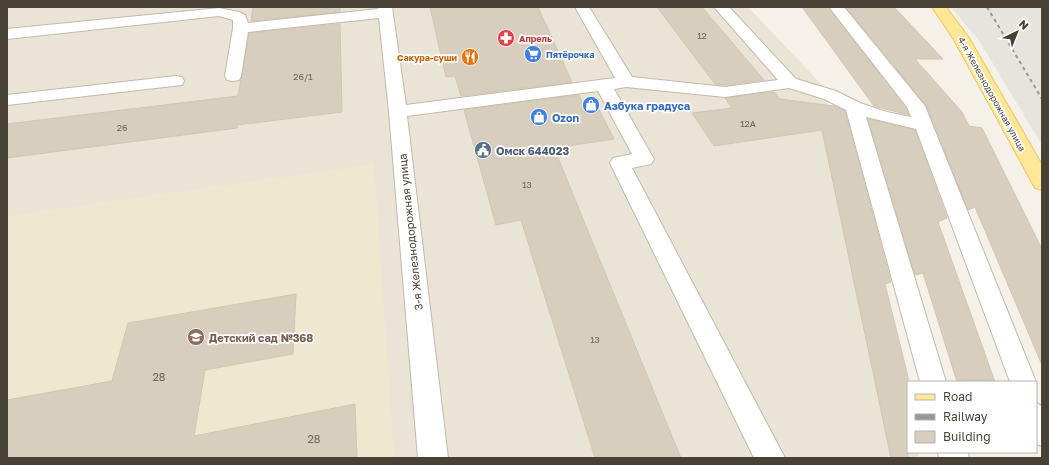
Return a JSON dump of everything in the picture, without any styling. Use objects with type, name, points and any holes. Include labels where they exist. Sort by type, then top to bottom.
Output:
[{"type":"main road","name":"4-я Железнодорожная улица","points":[[939,7],[961,38],[1042,183]]},
{"type":"street","points":[[582,7],[626,82]]},
{"type":"street","points":[[721,7],[790,83]]},
{"type":"street","points":[[836,7],[916,106],[1023,381]]},
{"type":"street","points":[[241,28],[340,12],[385,10]]},
{"type":"street","name":"3-я Железнодорожная улица","points":[[385,10],[398,112],[433,458]]},
{"type":"street","points":[[7,34],[219,12],[234,15],[240,18],[241,28],[233,76]]},
{"type":"street","points":[[7,100],[176,81]]},
{"type":"street","points":[[398,112],[626,82],[725,92],[790,83],[830,95],[854,107],[884,117],[924,125]]},
{"type":"street","points":[[603,85],[644,159],[620,163],[770,458]]},
{"type":"street","points":[[854,107],[932,381]]},
{"type":"street","points":[[1037,420],[1042,432]]},
{"type":"shaded area","points":[[7,7],[748,7],[823,86],[907,411],[907,453],[918,453],[919,458],[7,458]]},
{"type":"shaded area","points":[[951,7],[1042,7],[1042,145],[980,42]]},
{"type":"shaded area","name":"Детский сад №368","points":[[374,164],[394,458],[7,458],[7,216]]},
{"type":"building","points":[[253,7],[340,7],[340,12],[251,21]]},
{"type":"building","points":[[430,7],[538,7],[572,82],[461,96],[455,76],[446,77]]},
{"type":"building","points":[[657,7],[702,7],[764,80],[725,85],[715,84]]},
{"type":"building","points":[[802,7],[828,7],[906,108],[909,115],[874,106]]},
{"type":"building","points":[[846,7],[894,7],[943,59],[915,59],[962,112],[969,126],[982,128],[1042,249],[1042,365],[975,207],[968,210],[926,105]]},
{"type":"building","points":[[340,24],[342,112],[237,125],[237,128],[7,158],[7,124],[238,96],[249,33]]},
{"type":"building","points":[[774,92],[780,99],[834,106],[845,111],[891,282],[885,284],[908,377],[908,458],[891,458],[822,130],[714,146],[692,113],[732,108],[725,98]]},
{"type":"building","points":[[579,95],[583,104],[595,102],[614,139],[554,148],[681,458],[595,458],[521,220],[496,225],[464,110]]},
{"type":"building","points":[[868,119],[915,130],[947,218],[938,222],[995,381],[957,381],[923,273],[915,275]]},
{"type":"building","points":[[296,294],[293,354],[205,370],[194,436],[355,404],[357,458],[7,458],[7,400],[112,381],[128,323]]},
{"type":"railway","points":[[987,7],[1042,99]]},
{"type":"place","name":"Апрель","points":[[506,38]]},
{"type":"place","name":"Пятёрочка","points":[[533,54]]},
{"type":"place","name":"Сакура-суши","points":[[470,57]]},
{"type":"place","name":"Азбука градуса","points":[[591,105]]},
{"type":"place","name":"Ozon","points":[[539,117]]},
{"type":"place","name":"Омск 644023","points":[[483,150]]},
{"type":"place","name":"Детский сад №368","points":[[196,337]]}]
